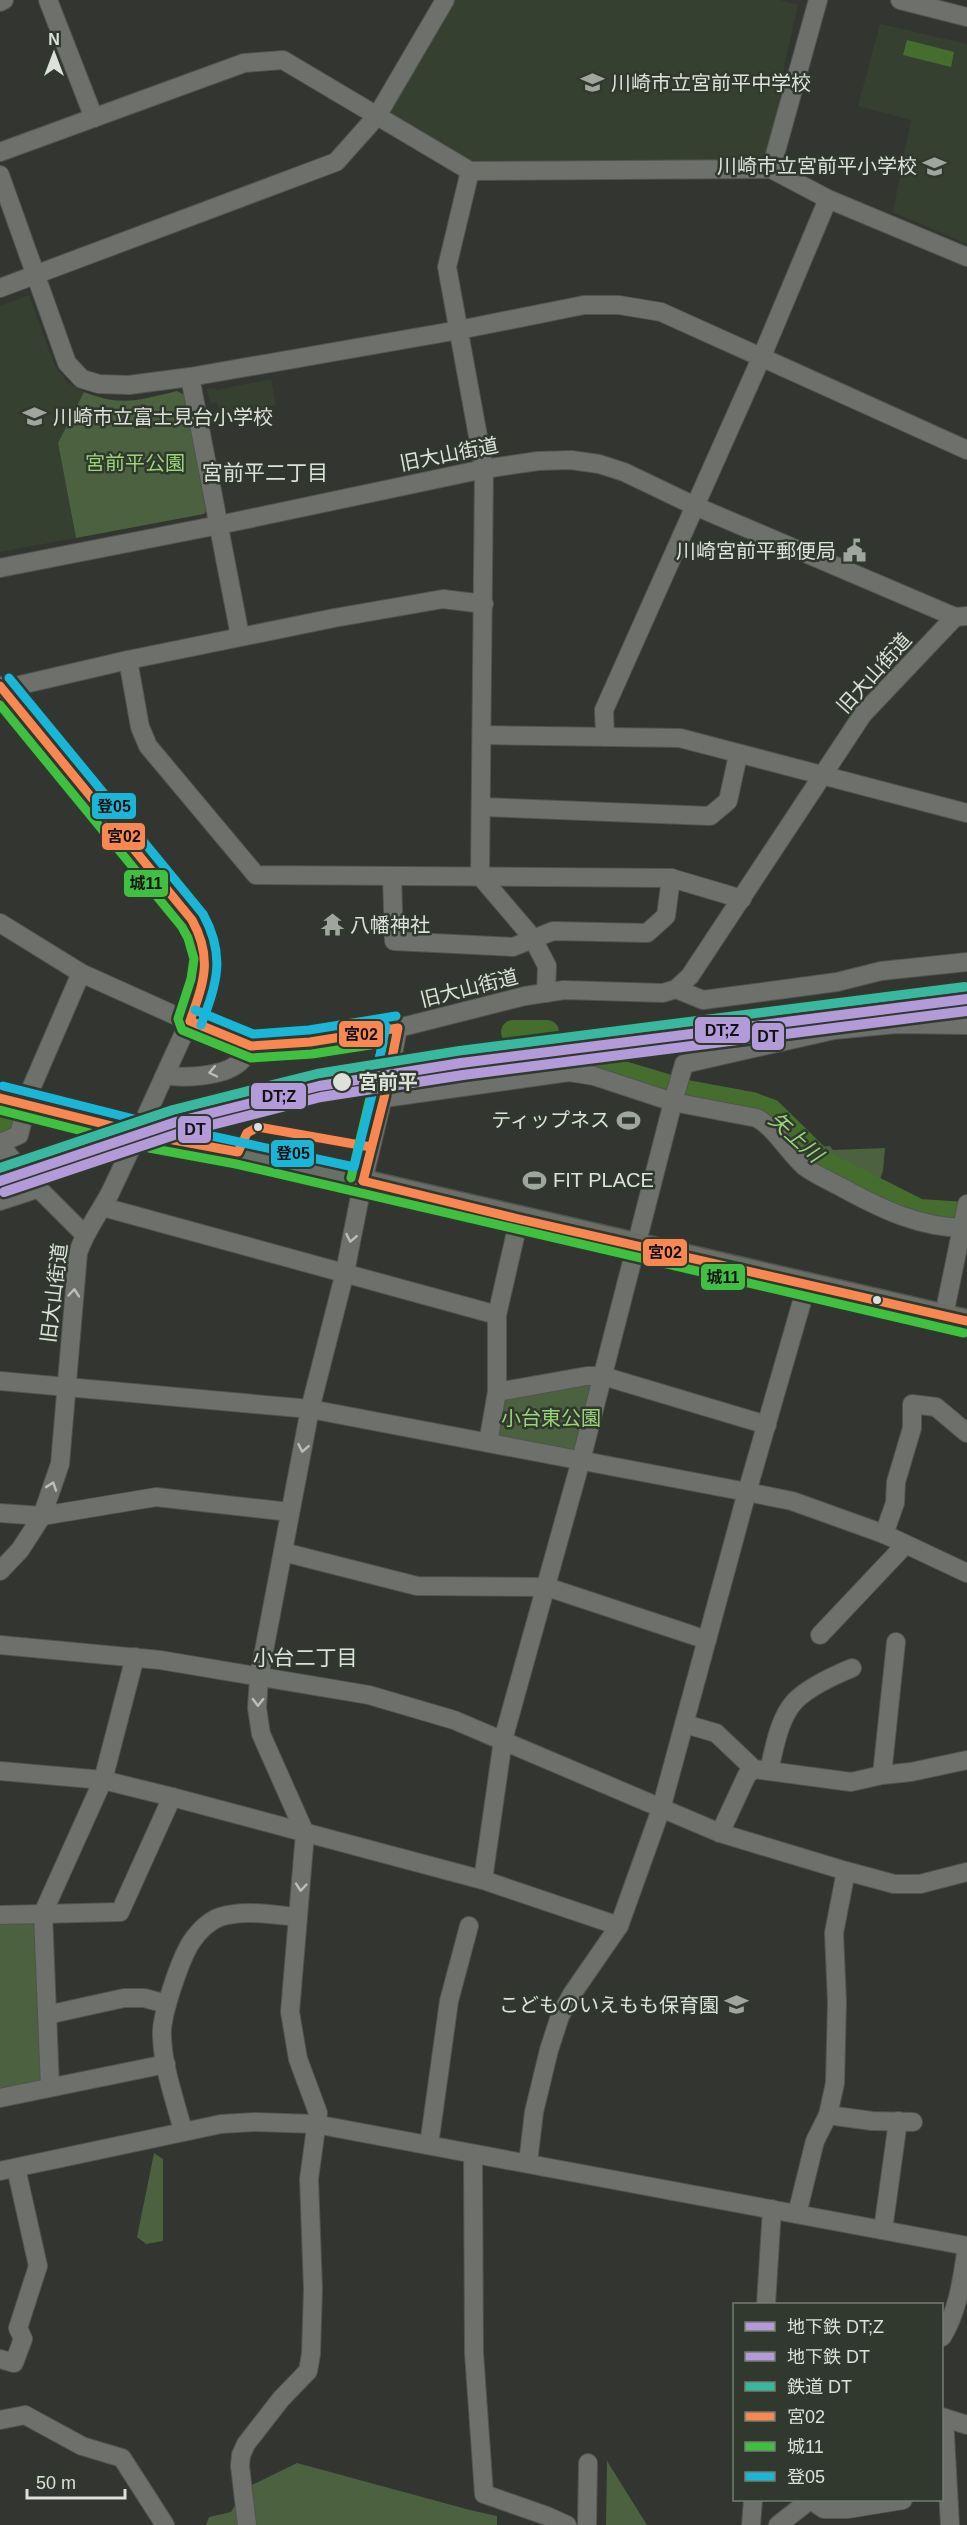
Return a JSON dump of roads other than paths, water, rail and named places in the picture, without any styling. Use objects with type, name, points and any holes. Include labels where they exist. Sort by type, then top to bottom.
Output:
[{"type":"main road","points":[[0,1098],[967,1321]]},
{"type":"street","points":[[0,2],[4,0]]},
{"type":"street","points":[[48,0],[94,118]]},
{"type":"street","points":[[0,288],[336,162],[377,116],[445,0]]},
{"type":"street","points":[[771,169],[818,0]]},
{"type":"street","points":[[900,0],[967,17]]},
{"type":"street","points":[[0,152],[244,63],[283,60],[470,171],[771,169],[828,199],[967,257]]},
{"type":"street","points":[[470,171],[447,267],[484,469],[480,876],[532,937],[547,966],[546,993]]},
{"type":"street","points":[[0,175],[67,363],[82,378],[99,384],[129,385],[190,377],[459,330],[584,305],[619,305],[661,312],[967,450]]},
{"type":"street","points":[[605,737],[604,710],[762,356],[828,199]]},
{"type":"street","points":[[190,377],[240,636]]},
{"type":"street","name":"旧大山街道","points":[[0,568],[484,469],[538,461],[571,460],[599,464],[624,472],[696,506],[961,617],[863,714],[690,976],[676,989],[663,993],[564,990],[398,1028],[310,1042],[250,1046],[190,1021],[103,1207],[84,1234],[78,1253],[60,1464],[42,1516],[20,1550],[0,1570]]},
{"type":"street","points":[[0,923],[81,973],[190,1021],[207,964],[206,948],[200,933],[192,920],[2,693],[16,686],[240,636],[443,599],[484,604]]},
{"type":"street","points":[[128,660],[140,727],[148,747],[255,875],[671,878],[742,899]]},
{"type":"street","points":[[483,735],[680,738],[967,813]]},
{"type":"street","points":[[482,807],[710,816],[728,801],[738,755]]},
{"type":"street","points":[[392,876],[394,941],[513,947],[532,937],[553,931],[647,933],[666,916],[671,878]]},
{"type":"street","points":[[676,989],[703,1000],[837,982],[881,970],[967,962]]},
{"type":"street","points":[[81,973],[25,1105],[19,1135],[0,1144],[28,1178],[84,1234]]},
{"type":"street","points":[[483,1880],[503,1740],[581,1461],[684,1064],[834,1030],[896,1024],[967,1025]]},
{"type":"street","points":[[247,2525],[240,2466],[241,2455],[246,2444],[281,2399],[308,2371],[311,2354],[313,2289],[309,2179],[318,2113],[298,2060],[290,2012],[305,1833],[261,1734],[257,1708],[259,1677],[310,1409],[345,1272],[398,1028]]},
{"type":"street","points":[[165,1075],[177,1077],[200,1075],[235,1067],[243,1060],[250,1046]]},
{"type":"street","points":[[384,1098],[569,1072],[675,1092],[757,1118],[767,1124],[793,1156],[810,1170],[858,1197],[910,1221],[965,1218],[944,1315]]},
{"type":"street","points":[[0,1201],[28,1178]]},
{"type":"street","points":[[103,1207],[497,1315]]},
{"type":"street","points":[[488,1443],[497,1392],[497,1315],[519,1219]]},
{"type":"street","points":[[528,2163],[534,2112],[549,2049],[560,2016],[572,1994],[619,1926],[661,1809],[747,1491],[807,1284]]},
{"type":"street","points":[[497,1392],[587,1376],[603,1376],[767,1425]]},
{"type":"street","points":[[0,1381],[310,1409],[747,1491],[792,1501],[884,1534],[967,1573]]},
{"type":"street","points":[[884,1534],[895,1503],[896,1482],[912,1428],[912,1404],[936,1407],[967,1432]]},
{"type":"street","points":[[0,1513],[42,1516],[156,1497],[290,1512]]},
{"type":"street","points":[[820,1635],[905,1545]]},
{"type":"street","points":[[283,1552],[417,1586],[547,1587],[707,1640]]},
{"type":"street","points":[[882,1775],[896,1642]]},
{"type":"street","points":[[0,1645],[135,1657],[227,1670],[369,1695],[454,1720],[720,1833],[846,1871],[894,1884],[920,1884],[967,1872]]},
{"type":"street","points":[[50,2086],[43,1913],[103,1780],[135,1657]]},
{"type":"street","points":[[761,1770],[784,1719],[795,1701],[835,1675],[852,1668]]},
{"type":"street","points":[[685,1724],[716,1733],[761,1770]]},
{"type":"street","points":[[720,1833],[747,1775],[761,1770],[850,1782],[967,1760]]},
{"type":"street","points":[[0,1771],[103,1780],[172,1797],[483,1880],[619,1926]]},
{"type":"street","points":[[0,1915],[120,1912],[172,1797]]},
{"type":"street","points":[[797,2214],[815,2141],[828,2115],[835,2083],[837,2002],[834,1933],[846,1871]]},
{"type":"street","points":[[183,2131],[166,2064],[162,2037],[167,2004],[191,1942],[204,1927],[219,1918],[238,1913],[298,1917]]},
{"type":"street","points":[[429,2145],[449,2001],[469,1926]]},
{"type":"street","points":[[47,2015],[124,1998],[144,1998],[167,2004]]},
{"type":"street","points":[[0,2098],[166,2064]]},
{"type":"street","points":[[828,2115],[872,2121],[905,2121],[884,2230]]},
{"type":"street","points":[[0,2359],[14,2363],[23,2339],[18,2328],[38,2266],[8,2169],[183,2131],[232,2123],[316,2124],[967,2246],[958,2302],[943,2335]]},
{"type":"street","points":[[472,2154],[474,2353],[484,2494],[567,2525]]},
{"type":"street","points":[[766,2303],[772,2209]]},
{"type":"street","points":[[0,2420],[25,2415],[82,2445],[122,2458],[165,2525]]},
{"type":"street","points":[[950,2525],[945,2492],[943,2418],[967,2425]]},
{"type":"street","points":[[586,2525],[588,2463]]},
{"type":"street","points":[[751,2525],[753,2501]]},
{"type":"street","points":[[778,2525],[808,2501]]},
{"type":"street","points":[[813,2501],[824,2509],[848,2509],[892,2501]]},
{"type":"waterway","name":"矢上川","points":[[513,1032],[547,1032]]},
{"type":"waterway","name":"矢上川","points":[[583,1061],[687,1092],[752,1104],[771,1111],[824,1163],[919,1211],[967,1214]]},
{"type":"waterway","name":"矢上川","points":[[0,1133],[9,1129],[9,1109]]},
{"type":"metro line","name":"DT;Z","points":[[0,1181],[176,1122],[319,1086],[461,1063],[967,999]]},
{"type":"metro line","name":"DT","points":[[4,1192],[180,1133],[321,1097],[463,1075],[967,1011]]},
{"type":"rail line","name":"DT","points":[[0,1168],[173,1110],[317,1074],[460,1051],[965,987]]},
{"type":"place","name":"川崎市立宮前平中学校","points":[[593,83]]},
{"type":"place","name":"川崎市立宮前平小学校","points":[[935,166]]},
{"type":"place","name":"川崎市立富士見台小学校","points":[[35,417]]},
{"type":"place","name":"川崎宮前平郵便局","points":[[854,551]]},
{"type":"place","name":"八幡神社","points":[[332,925]]},
{"type":"place","name":"宮前平","points":[[342,1082]]},
{"type":"place","name":"ティップネス","points":[[628,1120]]},
{"type":"place","name":"FIT PLACE","points":[[535,1180]]},
{"type":"place","name":"こどものいえもも保育園","points":[[737,2005]]},
{"type":"district","name":"宮前平二丁目","points":[[265,472]]},
{"type":"district","name":"小台二丁目","points":[[305,1657]]},
{"type":"park label","name":"宮前平公園","points":[[135,463]]},
{"type":"park label","name":"小台東公園","points":[[551,1418]]}]
